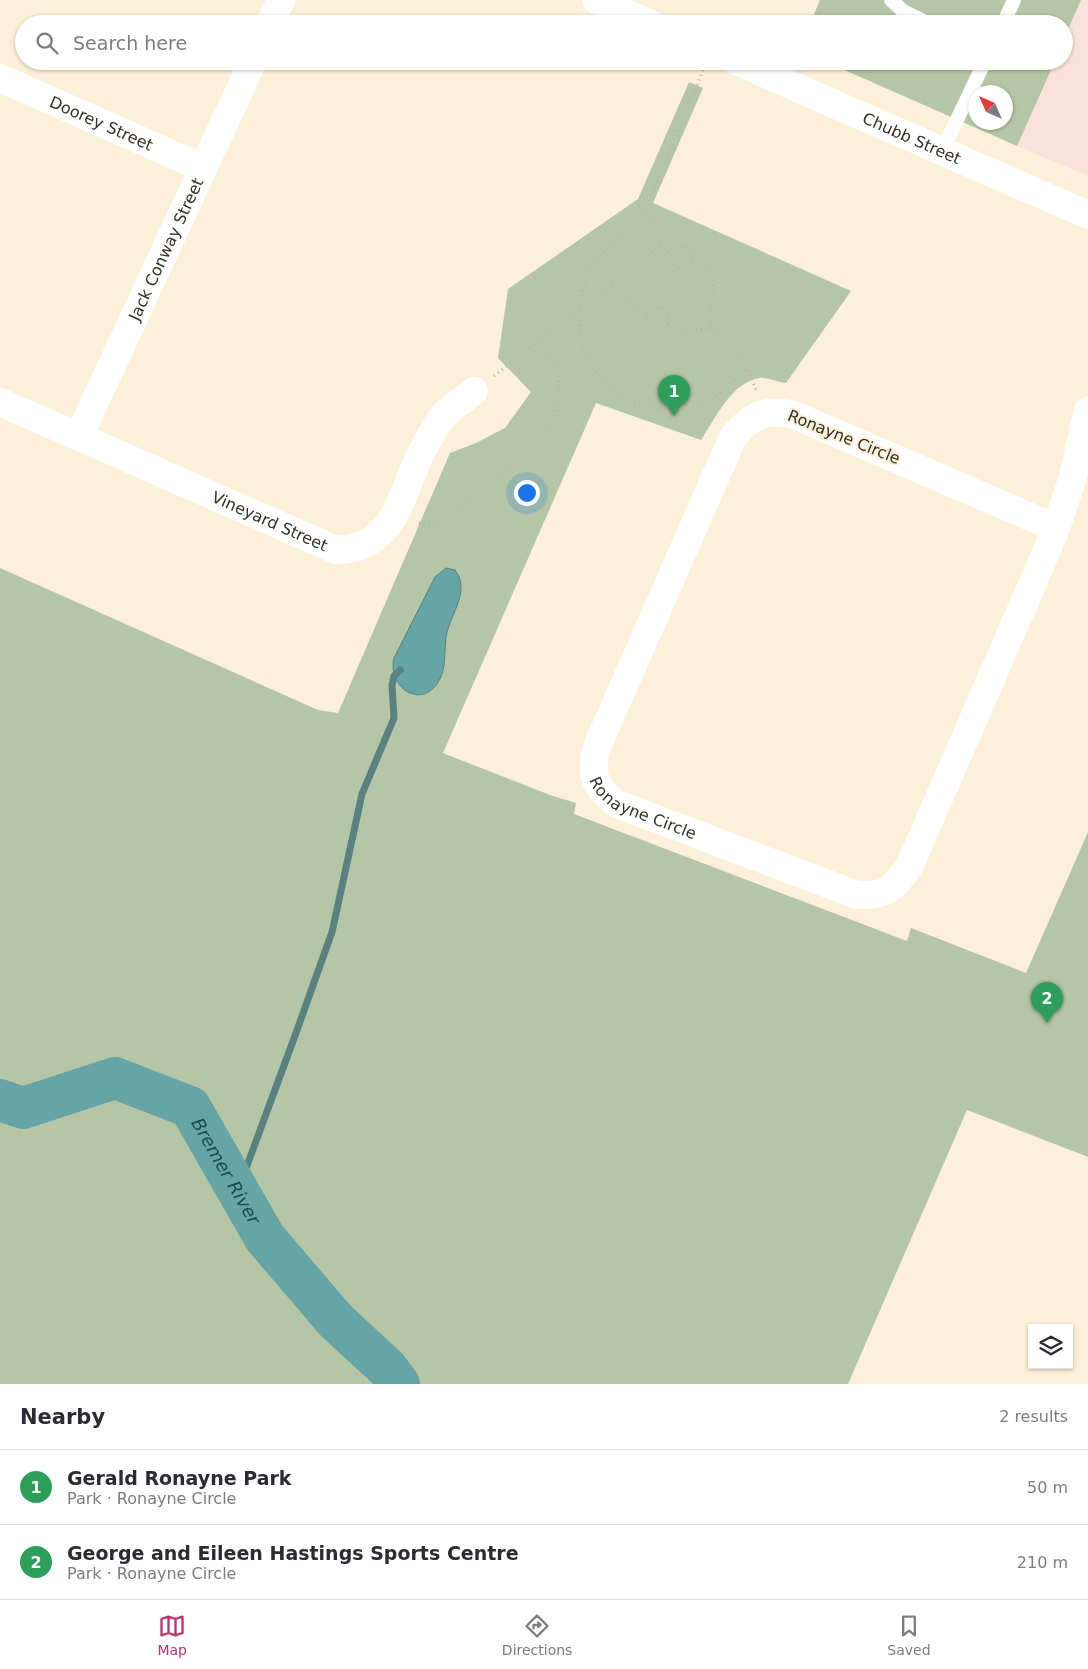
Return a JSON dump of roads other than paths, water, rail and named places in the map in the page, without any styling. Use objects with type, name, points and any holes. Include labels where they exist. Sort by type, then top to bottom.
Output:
[{"type":"street","points":[[274,15],[281,0]]},
{"type":"street","points":[[596,0],[630,15]]},
{"type":"street","name":"Jack Conway Street","points":[[79,436],[249,70]]},
{"type":"street","name":"Chubb Street","points":[[757,70],[1088,215]]},
{"type":"street","name":"Doorey Street","points":[[0,78],[203,168]]},
{"type":"street","name":"Vineyard Street","points":[[0,402],[336,550],[355,548],[370,542],[383,533],[391,522],[424,446],[444,416],[474,391]]},
{"type":"street","name":"Ronayne Circle","points":[[1056,528],[794,415],[779,411],[764,413],[746,422],[733,437],[596,749],[593,765],[596,782],[605,795],[617,804],[857,895],[873,895],[886,892],[909,867],[1056,528],[1072,480],[1088,411]]},
{"type":"lane","points":[[891,0],[903,11],[911,15]]},
{"type":"lane","points":[[1007,15],[1014,0]]},
{"type":"lane","points":[[942,151],[981,70]]},
{"type":"water","points":[[446,568],[455,570],[460,578],[461,588],[447,632],[443,672],[437,684],[430,691],[414,694],[406,691],[395,677],[393,668],[394,658],[435,577]]},
{"type":"waterway","points":[[238,1190],[332,932],[362,794],[394,718],[392,685],[394,676],[400,670]]},
{"type":"waterway","name":"Bremer River","points":[[0,1100],[23,1108],[115,1078],[190,1107],[265,1238],[336,1321],[387,1368],[399,1384]]},
{"type":"place","name":"Gerald Ronayne Park","points":[[674,416]]},
{"type":"place","name":"George and Eileen Hastings Sports Centre","points":[[1047,1023]]}]
